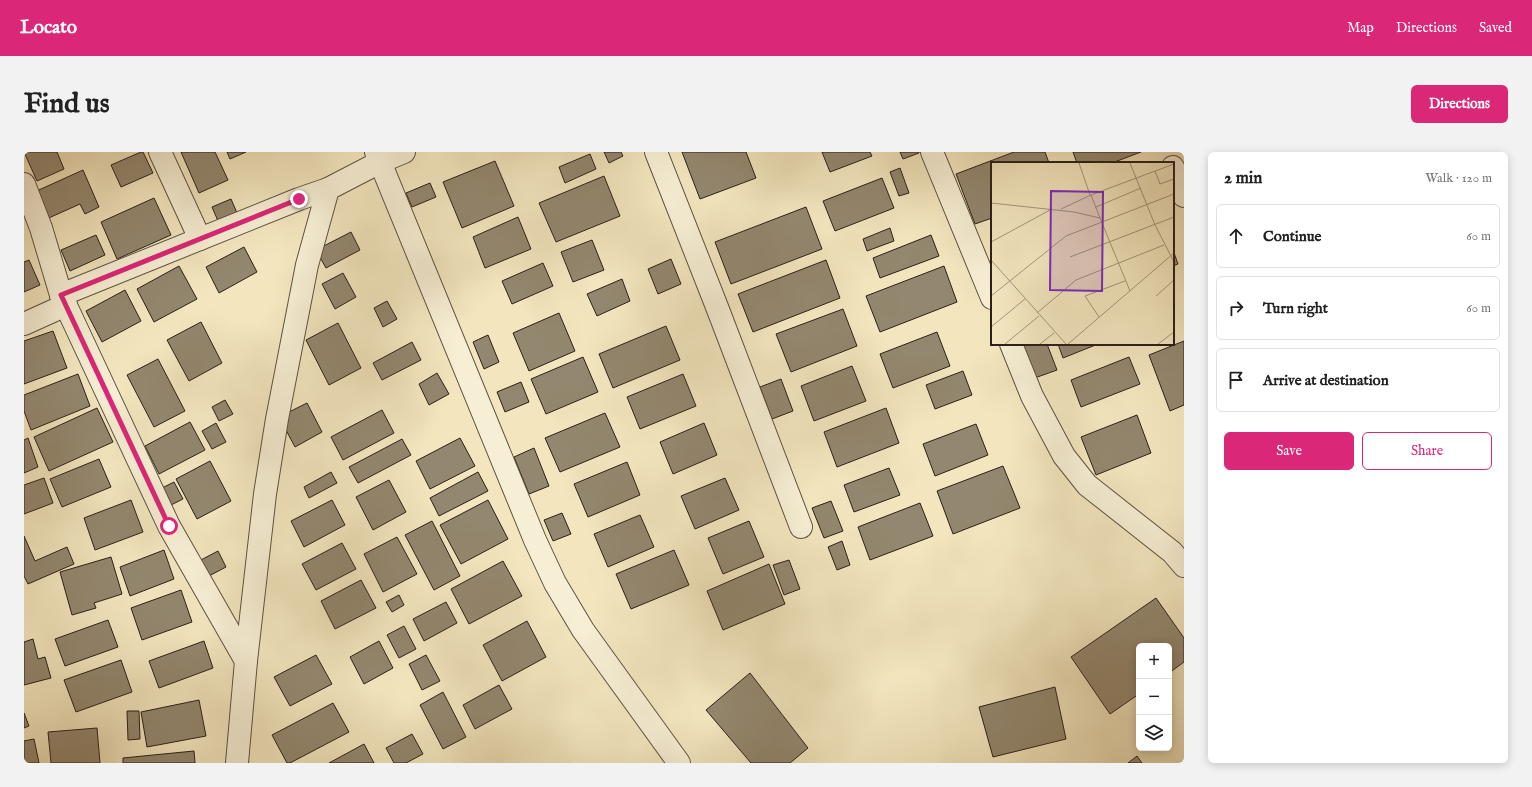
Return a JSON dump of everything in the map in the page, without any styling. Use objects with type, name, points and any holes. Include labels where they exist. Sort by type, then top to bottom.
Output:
[{"type":"street","points":[[160,152],[200,240]]},
{"type":"street","points":[[24,324],[63,300],[200,240],[299,199],[328,189],[378,157],[404,152]]},
{"type":"street","points":[[656,152],[717,306],[801,527]]},
{"type":"street","points":[[932,152],[991,296]]},
{"type":"street","points":[[1167,152],[1172,162]]},
{"type":"street","points":[[378,157],[535,540],[555,583],[583,630],[679,763]]},
{"type":"street","points":[[1174,170],[1184,196]]},
{"type":"street","points":[[24,184],[41,228],[63,300],[169,526],[246,661]]},
{"type":"street","points":[[237,763],[246,661],[265,494],[277,419],[307,265],[328,189]]},
{"type":"street","points":[[1011,345],[1032,396],[1064,456],[1088,485],[1172,552],[1184,566]]},
{"type":"building","points":[[24,152],[57,152],[64,169],[37,181]]},
{"type":"building","points":[[143,152],[153,173],[121,187],[111,165]]},
{"type":"building","points":[[181,152],[215,152],[228,180],[199,193]]},
{"type":"building","points":[[227,152],[246,152],[230,159]]},
{"type":"building","points":[[604,152],[621,152],[623,156],[609,163]]},
{"type":"building","points":[[682,152],[746,152],[756,178],[700,199]]},
{"type":"building","points":[[822,152],[870,152],[872,156],[830,172]]},
{"type":"building","points":[[900,152],[919,152],[919,153],[903,159]]},
{"type":"building","points":[[1014,152],[1045,152],[1049,162],[991,162],[991,218],[975,224],[956,174]]},
{"type":"building","points":[[1073,152],[1141,152],[1115,162],[1077,162]]},
{"type":"building","points":[[590,154],[596,169],[565,183],[559,167]]},
{"type":"building","points":[[495,161],[514,206],[462,228],[443,182]]},
{"type":"building","points":[[900,168],[909,193],[899,196],[890,172]]},
{"type":"building","points":[[83,170],[99,207],[85,214],[80,204],[42,221],[30,194]]},
{"type":"building","points":[[604,176],[620,216],[556,242],[539,203]]},
{"type":"building","points":[[882,178],[894,208],[835,231],[823,201]]},
{"type":"building","points":[[430,183],[436,197],[412,207],[406,193]]},
{"type":"building","points":[[154,198],[171,235],[117,259],[101,222]]},
{"type":"building","points":[[231,199],[237,213],[218,221],[212,207]]},
{"type":"building","points":[[806,207],[822,249],[731,284],[715,242]]},
{"type":"building","points":[[518,217],[531,249],[485,268],[473,237]]},
{"type":"building","points":[[890,228],[894,241],[867,251],[863,239]]},
{"type":"building","points":[[351,232],[360,250],[326,268],[316,250]]},
{"type":"building","points":[[96,235],[105,255],[70,271],[61,250]]},
{"type":"building","points":[[931,235],[939,256],[880,278],[873,258]]},
{"type":"building","points":[[592,240],[604,270],[573,282],[561,252]]},
{"type":"building","points":[[244,247],[257,272],[219,293],[206,267]]},
{"type":"building","points":[[1174,253],[1178,264],[1174,266]]},
{"type":"building","points":[[671,259],[681,284],[658,294],[648,269]]},
{"type":"building","points":[[29,260],[40,285],[24,292],[24,262]]},
{"type":"building","points":[[826,260],[840,298],[753,332],[738,294]]},
{"type":"building","points":[[543,263],[553,286],[512,304],[502,281]]},
{"type":"building","points":[[179,266],[197,299],[154,322],[137,289]]},
{"type":"building","points":[[944,266],[957,302],[880,332],[866,296]]},
{"type":"building","points":[[343,273],[356,297],[335,309],[322,284]]},
{"type":"building","points":[[622,279],[630,301],[597,316],[587,294]]},
{"type":"building","points":[[125,290],[141,321],[102,342],[86,311]]},
{"type":"building","points":[[387,301],[397,319],[383,327],[374,308]]},
{"type":"building","points":[[843,309],[857,346],[791,372],[776,334]]},
{"type":"building","points":[[559,313],[575,351],[529,371],[513,333]]},
{"type":"building","points":[[201,322],[222,363],[189,381],[167,340]]},
{"type":"building","points":[[338,323],[361,368],[329,385],[306,340]]},
{"type":"building","points":[[666,326],[680,360],[613,388],[599,354]]},
{"type":"building","points":[[53,331],[67,368],[24,384],[24,341]]},
{"type":"building","points":[[937,332],[950,366],[893,388],[880,354]]},
{"type":"building","points":[[488,335],[499,362],[484,369],[473,342]]},
{"type":"building","points":[[1184,341],[1184,405],[1170,411],[1149,355]]},
{"type":"building","points":[[412,342],[421,360],[382,380],[373,363]]},
{"type":"building","points":[[1019,345],[1047,345],[1057,370],[1032,379]]},
{"type":"building","points":[[1058,345],[1096,345],[1063,358]]},
{"type":"building","points":[[583,357],[598,392],[546,414],[531,379]]},
{"type":"building","points":[[1129,357],[1140,384],[1081,407],[1071,380]]},
{"type":"building","points":[[158,359],[185,411],[154,427],[127,375]]},
{"type":"building","points":[[852,366],[866,401],[814,421],[801,386]]},
{"type":"building","points":[[963,371],[972,395],[935,409],[926,385]]},
{"type":"building","points":[[437,373],[449,394],[429,405],[419,384]]},
{"type":"building","points":[[78,374],[90,406],[31,430],[24,411],[24,395]]},
{"type":"building","points":[[683,374],[696,406],[640,429],[627,397]]},
{"type":"building","points":[[781,379],[793,411],[772,419],[760,387]]},
{"type":"building","points":[[521,382],[529,402],[505,412],[497,392]]},
{"type":"building","points":[[225,400],[233,414],[219,421],[212,407]]},
{"type":"building","points":[[307,403],[322,432],[295,447],[279,417]]},
{"type":"building","points":[[97,408],[113,442],[49,471],[34,437]]},
{"type":"building","points":[[886,408],[899,443],[837,467],[824,432]]},
{"type":"building","points":[[382,410],[394,433],[343,460],[331,437]]},
{"type":"building","points":[[605,413],[620,447],[560,472],[545,438]]},
{"type":"building","points":[[1137,415],[1151,453],[1096,475],[1081,437]]},
{"type":"building","points":[[190,422],[205,450],[159,474],[145,446]]},
{"type":"building","points":[[216,423],[226,442],[212,449],[202,431]]},
{"type":"building","points":[[704,423],[717,455],[673,474],[660,442]]},
{"type":"building","points":[[976,424],[988,455],[935,476],[923,444]]},
{"type":"building","points":[[28,438],[38,467],[24,473],[24,440]]},
{"type":"building","points":[[460,438],[475,466],[430,489],[416,461]]},
{"type":"building","points":[[402,439],[411,455],[358,483],[349,467]]},
{"type":"building","points":[[534,448],[549,486],[529,494],[514,457]]},
{"type":"building","points":[[99,459],[111,487],[62,507],[50,479]]},
{"type":"building","points":[[210,461],[231,501],[197,519],[176,479]]},
{"type":"building","points":[[627,462],[640,495],[588,517],[574,484]]},
{"type":"building","points":[[1003,466],[1020,508],[953,534],[937,491]]},
{"type":"building","points":[[889,468],[900,495],[854,512],[844,485]]},
{"type":"building","points":[[331,472],[337,483],[309,498],[304,487]]},
{"type":"building","points":[[478,472],[488,491],[439,516],[430,498]]},
{"type":"building","points":[[44,478],[53,503],[24,514],[24,485]]},
{"type":"building","points":[[725,478],[739,510],[695,529],[681,496]]},
{"type":"building","points":[[389,480],[406,512],[373,530],[356,497]]},
{"type":"building","points":[[174,482],[183,499],[167,507],[158,490]]},
{"type":"building","points":[[131,500],[143,532],[95,550],[84,518]]},
{"type":"building","points":[[332,500],[345,525],[304,547],[291,521]]},
{"type":"building","points":[[488,500],[508,539],[461,564],[440,525]]},
{"type":"building","points":[[831,501],[843,531],[824,538],[812,508]]},
{"type":"building","points":[[920,503],[933,536],[870,560],[858,527]]},
{"type":"building","points":[[562,513],[571,534],[553,541],[544,520]]},
{"type":"building","points":[[640,515],[654,547],[608,567],[594,534]]},
{"type":"building","points":[[432,521],[460,576],[434,590],[405,535]]},
{"type":"building","points":[[749,521],[764,557],[723,574],[708,538]]},
{"type":"building","points":[[24,536],[35,561],[67,547],[74,564],[28,584],[24,576]]},
{"type":"building","points":[[397,537],[417,574],[383,592],[364,554]]},
{"type":"building","points":[[842,541],[850,565],[837,570],[828,547]]},
{"type":"building","points":[[342,543],[356,569],[316,590],[302,564]]},
{"type":"building","points":[[164,550],[174,579],[130,596],[120,567]]},
{"type":"building","points":[[674,550],[689,585],[631,609],[616,574]]},
{"type":"building","points":[[218,551],[226,567],[207,577],[199,561]]},
{"type":"building","points":[[111,557],[122,594],[94,603],[96,608],[72,615],[60,572]]},
{"type":"building","points":[[789,560],[800,589],[784,595],[773,565]]},
{"type":"building","points":[[503,561],[522,596],[469,624],[451,589]]},
{"type":"building","points":[[769,564],[785,604],[723,630],[707,591]]},
{"type":"building","points":[[361,580],[376,608],[335,629],[321,601]]},
{"type":"building","points":[[181,590],[192,622],[142,640],[131,608]]},
{"type":"building","points":[[399,595],[404,605],[392,612],[386,602]]},
{"type":"building","points":[[1156,598],[1184,638],[1184,662],[1172,671],[1172,643],[1136,643],[1136,696],[1110,714],[1071,657]]},
{"type":"building","points":[[446,602],[457,623],[424,641],[413,619]]},
{"type":"building","points":[[108,620],[118,647],[65,666],[55,639]]},
{"type":"building","points":[[527,621],[546,657],[502,681],[483,645]]},
{"type":"building","points":[[404,626],[416,649],[399,658],[387,635]]},
{"type":"building","points":[[33,639],[38,659],[45,657],[51,678],[24,685],[24,642]]},
{"type":"building","points":[[204,641],[213,668],[159,688],[149,661]]},
{"type":"building","points":[[379,641],[393,668],[364,684],[350,657]]},
{"type":"building","points":[[316,655],[332,684],[290,706],[274,677]]},
{"type":"building","points":[[426,655],[440,681],[422,690],[409,664]]},
{"type":"building","points":[[121,660],[132,692],[76,712],[64,680]]},
{"type":"building","points":[[750,673],[808,748],[790,763],[751,763],[706,710]]},
{"type":"building","points":[[499,685],[512,709],[475,729],[463,705]]},
{"type":"building","points":[[1055,687],[1066,739],[993,757],[979,707]]},
{"type":"building","points":[[443,692],[466,737],[443,749],[420,705]]},
{"type":"building","points":[[199,700],[206,736],[147,747],[141,712]]},
{"type":"building","points":[[333,703],[349,732],[290,763],[287,763],[272,735]]},
{"type":"building","points":[[127,711],[139,711],[140,739],[128,740]]},
{"type":"building","points":[[24,713],[29,726],[24,728]]},
{"type":"building","points":[[97,728],[100,763],[51,763],[48,732]]},
{"type":"building","points":[[412,734],[423,754],[406,763],[394,763],[386,748]]},
{"type":"building","points":[[34,739],[39,763],[24,763],[24,741]]},
{"type":"building","points":[[364,744],[374,763],[329,763]]},
{"type":"building","points":[[194,751],[195,763],[123,763],[123,758]]},
{"type":"building","points":[[1137,756],[1142,763],[1128,763]]},
{"type":"route","points":[[169,526],[61,295],[299,199]]}]
